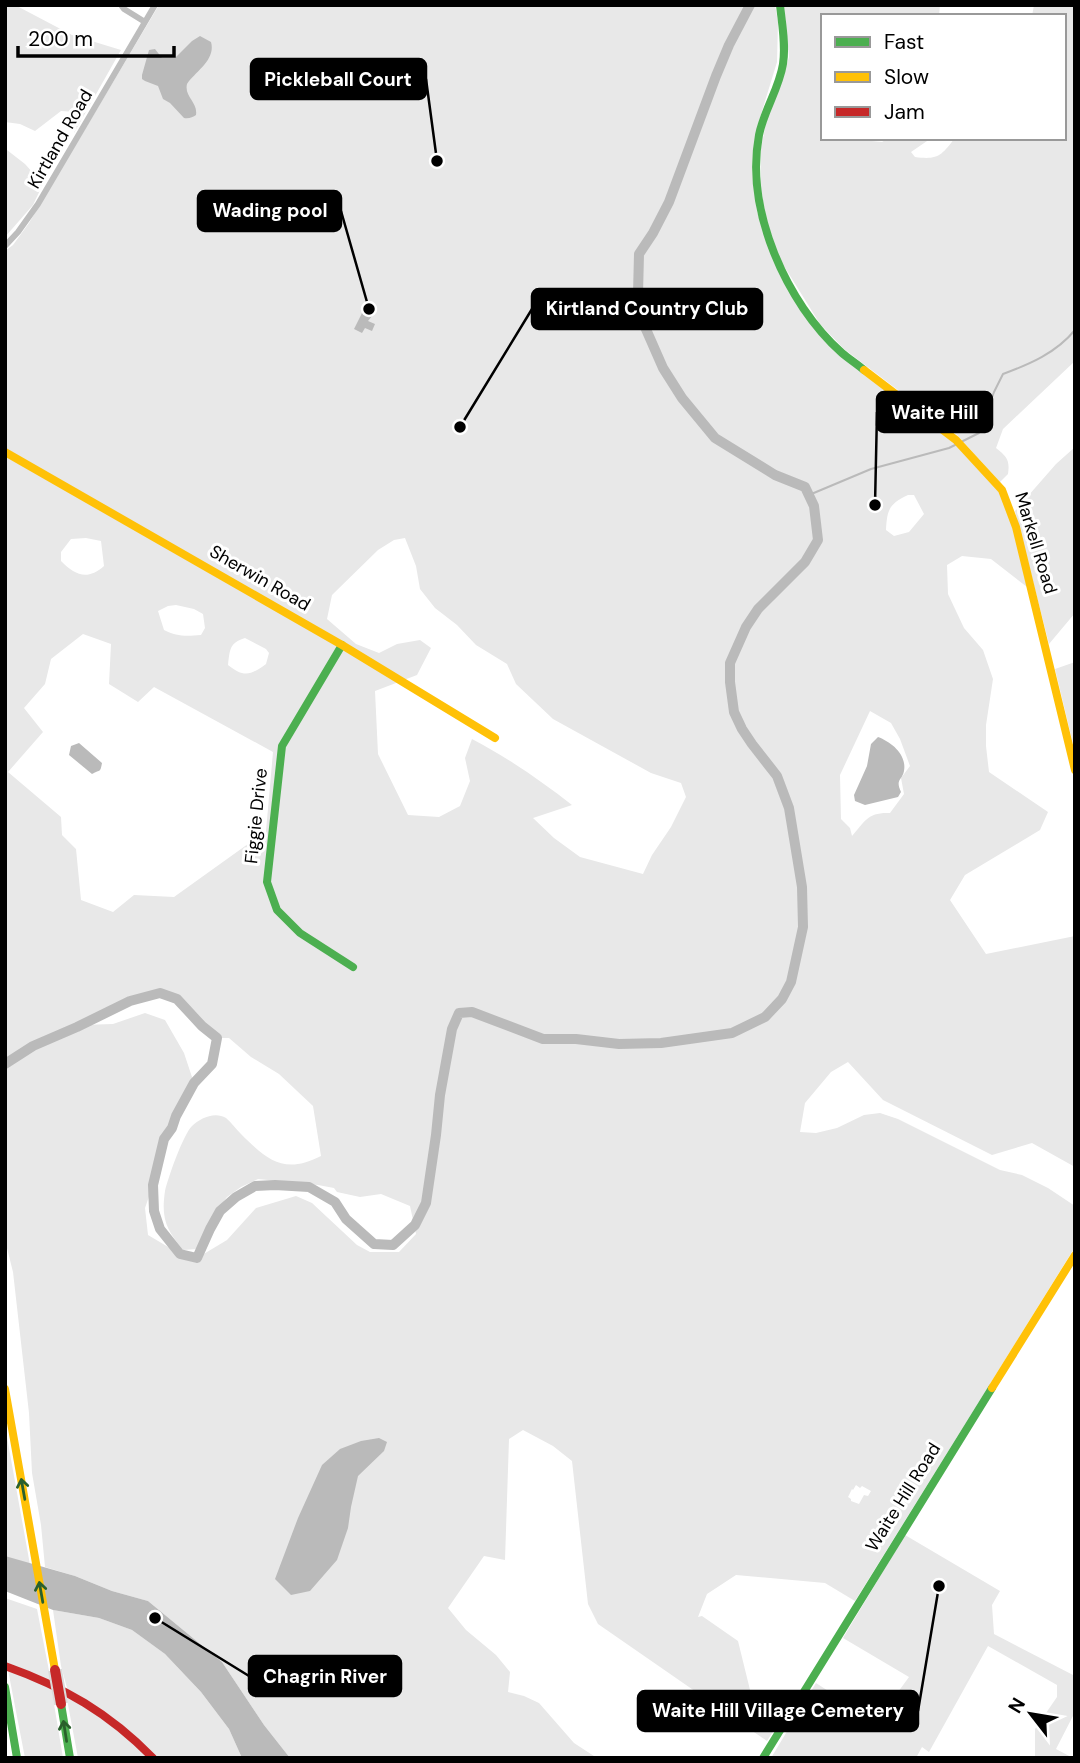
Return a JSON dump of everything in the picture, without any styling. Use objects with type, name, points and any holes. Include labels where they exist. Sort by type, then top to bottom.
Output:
[{"type":"main road","name":"Markell Road","points":[[780,5],[784,61],[766,108],[756,165],[760,211],[767,237],[780,265],[814,323],[826,338],[959,444],[1002,490],[1016,527],[1075,770]]},
{"type":"main road","name":"Sherwin Road","points":[[5,452],[342,645],[495,738]]},
{"type":"main road","name":"Figgie Drive","points":[[342,645],[282,746],[267,882],[277,911],[300,933],[353,967]]},
{"type":"main road","name":"Waite Hill Road","points":[[762,1758],[1075,1255]]},
{"type":"main road","points":[[5,1389],[70,1758]]},
{"type":"main road","points":[[5,1666],[79,1697],[101,1712],[153,1758]]},
{"type":"main road","points":[[5,1687],[17,1758]]},
{"type":"street","points":[[121,5],[145,22]]},
{"type":"street","name":"Kirtland Road","points":[[5,246],[18,233],[38,204],[155,5]]},
{"type":"shaded area","points":[[5,5],[15,5],[72,35],[121,50],[74,133],[76,112],[61,111],[35,131],[20,124],[5,122]]},
{"type":"shaded area","points":[[159,5],[775,5],[778,22],[777,62],[758,124],[754,164],[757,212],[778,269],[799,308],[822,338],[953,442],[1000,493],[1014,529],[1027,587],[991,559],[962,556],[947,565],[948,594],[964,628],[983,650],[993,679],[986,725],[989,772],[1048,812],[1040,830],[965,875],[950,900],[986,954],[1075,936],[1075,1167],[1032,1143],[992,1155],[883,1100],[848,1062],[831,1072],[805,1103],[800,1132],[816,1133],[837,1128],[864,1115],[880,1113],[898,1119],[1000,1170],[1022,1175],[1075,1206],[1075,1247],[855,1601],[825,1583],[736,1575],[707,1594],[698,1617],[702,1616],[738,1641],[751,1694],[781,1719],[767,1741],[598,1624],[588,1604],[572,1461],[553,1446],[523,1430],[509,1439],[505,1560],[484,1556],[448,1608],[466,1630],[496,1655],[510,1672],[508,1692],[539,1703],[574,1743],[597,1758],[290,1758],[264,1725],[222,1662],[148,1601],[45,1567],[32,1473],[29,1413],[13,1272],[5,1240],[5,251],[13,245],[29,223]],"holes":[[[914,495],[924,514],[909,532],[894,536],[886,530],[886,523],[890,508],[897,501]],[[405,538],[416,566],[420,589],[435,608],[457,625],[476,645],[507,664],[516,684],[553,719],[651,773],[681,783],[686,797],[643,874],[580,857],[554,838],[533,818],[572,805],[524,770],[472,739],[465,758],[470,781],[460,806],[439,817],[408,815],[378,754],[375,691],[417,675],[431,648],[420,640],[397,644],[379,653],[356,644],[327,619],[332,595],[378,550],[394,540]],[[71,539],[101,541],[104,566],[92,574],[76,573],[61,561],[61,552]],[[176,605],[194,609],[203,614],[205,628],[201,635],[182,636],[169,632],[164,630],[158,611]],[[83,634],[111,644],[109,684],[138,702],[154,687],[273,752],[266,831],[174,897],[134,895],[113,912],[81,900],[76,849],[62,835],[61,817],[8,772],[43,732],[24,708],[45,684],[51,659]],[[245,638],[266,649],[269,653],[266,664],[247,674],[228,665],[230,651],[236,642]],[[870,711],[891,723],[900,739],[910,766],[901,778],[904,794],[890,813],[872,816],[852,836],[850,828],[841,819],[840,775]],[[160,993],[177,999],[217,1038],[229,1038],[251,1057],[279,1074],[313,1106],[321,1156],[297,1164],[277,1162],[268,1157],[222,1116],[208,1116],[192,1126],[176,1157],[164,1201],[166,1223],[183,1250],[197,1249],[213,1215],[227,1197],[258,1179],[318,1185],[360,1197],[381,1194],[410,1206],[416,1234],[399,1252],[370,1252],[357,1245],[312,1203],[296,1196],[256,1208],[227,1240],[197,1258],[180,1254],[148,1235],[145,1208],[164,1139],[194,1083],[184,1053],[165,1020],[145,1013],[113,1024],[82,1025],[130,1001]],[[856,1485],[871,1491],[868,1496],[864,1495],[859,1504],[848,1497]]]},
{"type":"shaded area","points":[[784,5],[940,5],[939,14],[821,14],[821,140],[929,140],[911,152],[915,157],[929,158],[942,153],[953,140],[1066,140],[1066,14],[1032,14],[1034,5],[1075,5],[1075,361],[1003,429],[996,448],[1007,459],[1009,469],[1000,482],[957,435],[844,349],[820,324],[779,258],[766,218],[761,188],[761,148],[769,108],[780,86],[789,57]]},
{"type":"shaded area","points":[[200,36],[211,42],[211,54],[187,84],[187,92],[195,106],[196,115],[184,118],[163,99],[158,86],[142,79],[142,75],[149,50],[155,49],[162,58],[175,58]]},
{"type":"shaded area","points":[[5,145],[43,184],[33,205],[5,237]]},
{"type":"shaded area","points":[[363,311],[372,316],[368,321],[375,324],[372,331],[365,328],[362,333],[354,329]]},
{"type":"shaded area","points":[[1075,447],[1075,613],[1049,644],[1015,511],[1056,464]]},
{"type":"shaded area","points":[[1075,662],[1075,752],[1055,669]]},
{"type":"shaded area","points":[[878,737],[893,745],[901,754],[904,771],[899,782],[901,792],[898,797],[865,805],[855,801],[854,795],[867,766],[871,744]]},
{"type":"shaded area","points":[[79,743],[102,763],[100,770],[92,774],[69,755],[71,746]]},
{"type":"shaded area","points":[[5,1426],[32,1576],[5,1566]]},
{"type":"shaded area","points":[[379,1438],[387,1442],[384,1451],[358,1476],[348,1528],[337,1560],[310,1591],[291,1595],[275,1579],[322,1465],[340,1449]]},
{"type":"shaded area","points":[[905,1535],[1000,1591],[992,1605],[994,1634],[1075,1676],[1075,1712],[1056,1749],[1073,1758],[1035,1758],[1035,1729],[1057,1697],[1057,1685],[988,1646],[929,1752],[922,1747],[916,1758],[771,1758],[816,1683],[876,1722],[909,1677],[843,1638]]},
{"type":"shaded area","points":[[5,1556],[148,1601],[222,1662],[264,1725],[290,1758],[242,1758],[229,1729],[201,1692],[165,1654],[132,1630],[99,1618],[53,1610],[5,1591]]},
{"type":"shaded area","points":[[5,1598],[37,1609],[51,1681],[7,1665]]},
{"type":"shaded area","points":[[53,1610],[99,1618],[132,1630],[165,1654],[201,1692],[229,1729],[242,1758],[155,1758],[67,1688]]},
{"type":"shaded area","points":[[8,1670],[51,1686],[63,1758],[25,1758]]},
{"type":"shaded area","points":[[66,1694],[108,1722],[146,1755],[142,1758],[78,1758]]},
{"type":"waterway","points":[[5,1064],[33,1046],[130,1001],[160,993],[177,999],[217,1038],[212,1064],[194,1083],[164,1139],[153,1185],[154,1211],[160,1229],[180,1254],[197,1258],[220,1211],[255,1186],[275,1185],[309,1187],[335,1202],[346,1219],[374,1244],[393,1245],[415,1225],[426,1203],[440,1095],[452,1029],[459,1013],[472,1012],[543,1039],[576,1039],[619,1044],[661,1043],[732,1033],[765,1017],[782,999],[791,982],[803,927],[802,887],[789,808],[777,776],[752,744],[734,712],[730,663],[746,627],[758,609],[805,562],[818,540],[814,506],[805,487],[775,475],[715,438],[682,398],[663,368],[645,327],[638,294],[639,254],[669,202],[716,76],[750,5]]},
{"type":"waterway","points":[[963,441],[979,433],[1003,374],[1033,362],[1051,351],[1075,330]]},
{"type":"waterway","points":[[809,495],[871,469],[955,445]]},
{"type":"traffic: fast","points":[[780,5],[784,42],[783,64],[761,126],[756,164],[764,224],[787,282],[803,308],[842,353],[864,370]]},
{"type":"traffic: fast","points":[[342,645],[282,746],[267,882],[277,910],[300,933],[353,967]]},
{"type":"traffic: fast","points":[[763,1758],[992,1388]]},
{"type":"traffic: fast","points":[[5,1687],[17,1758]]},
{"type":"traffic: fast","points":[[61,1704],[70,1758]]},
{"type":"traffic: slow","points":[[864,370],[956,440],[1002,490],[1016,527],[1075,770]]},
{"type":"traffic: slow","points":[[5,452],[342,645],[495,738]]},
{"type":"traffic: slow","points":[[992,1388],[1075,1255]]},
{"type":"traffic: slow","points":[[5,1389],[55,1670]]},
{"type":"traffic: jam","points":[[5,1666],[47,1683],[85,1703],[120,1728],[153,1758]]},
{"type":"traffic: jam","points":[[55,1670],[61,1704]]},
{"type":"place","name":"Pickleball Court","points":[[437,161]]},
{"type":"place","name":"Wading pool","points":[[369,309]]},
{"type":"place","name":"Kirtland Country Club","points":[[460,427]]},
{"type":"place","name":"Waite Hill","points":[[875,505]]},
{"type":"place","name":"Waite Hill Village Cemetery","points":[[939,1586]]},
{"type":"place","name":"Chagrin River","points":[[155,1618]]}]
